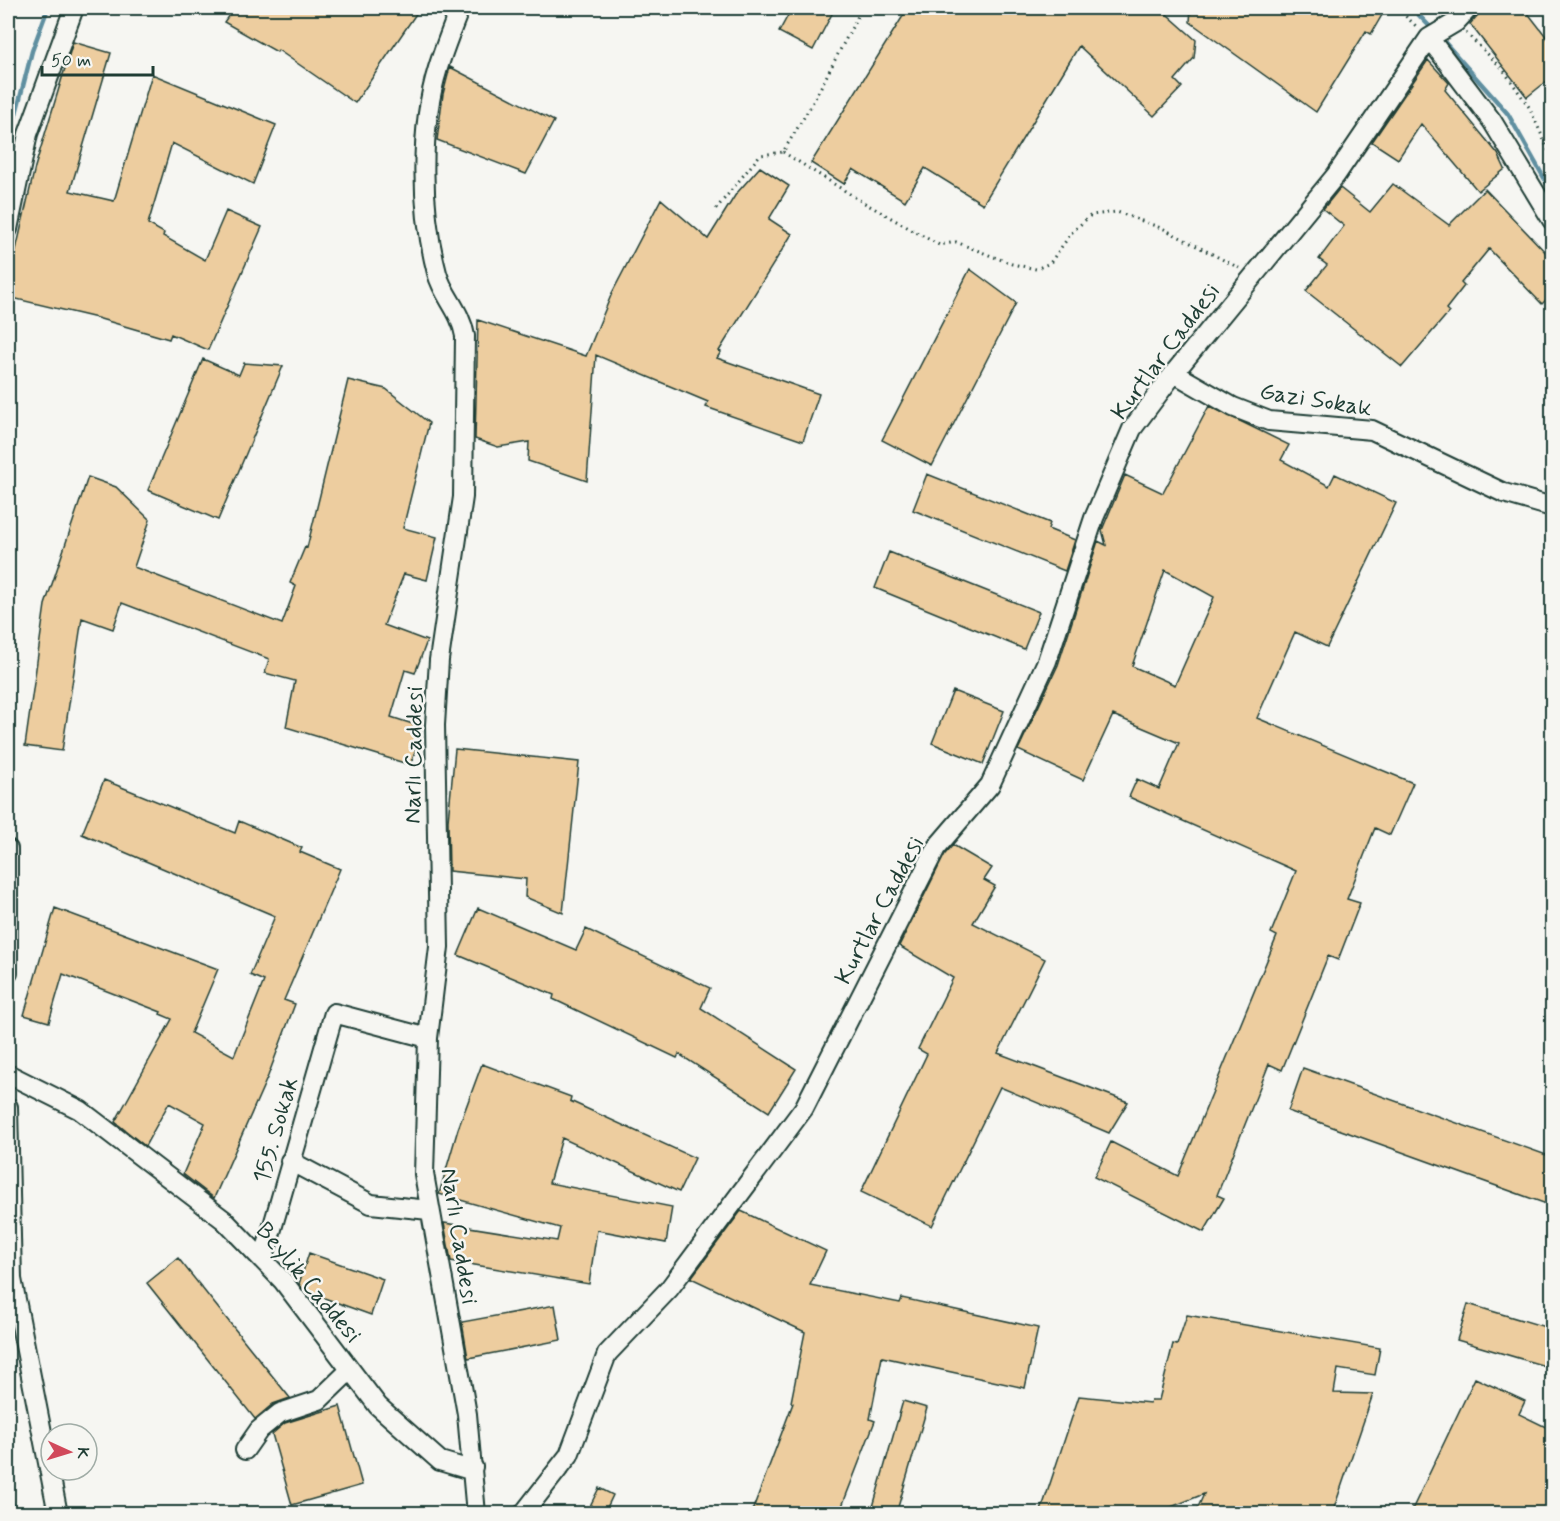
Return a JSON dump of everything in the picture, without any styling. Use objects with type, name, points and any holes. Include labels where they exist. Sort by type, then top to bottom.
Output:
[{"type":"street","points":[[8,229],[28,134],[74,8]]},
{"type":"street","name":"Narlı Caddesi","points":[[460,8],[437,70],[429,106],[425,150],[433,253],[441,284],[463,321],[465,336],[463,497],[439,660],[435,725],[434,793],[439,947],[428,1038],[424,1174],[467,1414],[476,1514]]},
{"type":"street","name":"Kurtlar Caddesi","points":[[523,1514],[569,1455],[607,1354],[669,1290],[804,1108],[936,848],[990,785],[1047,661],[1094,519],[1132,429],[1336,175],[1440,31],[1469,8]]},
{"type":"street","points":[[1440,31],[1552,220]]},
{"type":"street","name":"Gazi Sokak","points":[[1174,374],[1233,407],[1269,421],[1372,430],[1504,493],[1552,507]]},
{"type":"street","points":[[8,849],[8,973]]},
{"type":"street","name":"155. Sokak","points":[[263,1260],[334,1013],[428,1038]]},
{"type":"street","name":"Beylik Caddesi","points":[[8,1074],[80,1110],[224,1220],[304,1307],[378,1406],[440,1461],[467,1469],[472,1467]]},
{"type":"street","points":[[8,1107],[12,1279],[58,1514]]},
{"type":"street","points":[[290,1161],[371,1203],[429,1210]]},
{"type":"street","points":[[245,1450],[260,1430],[280,1413],[319,1400],[350,1370]]},
{"type":"path","points":[[716,209],[760,154],[783,152],[812,104],[862,8]]},
{"type":"path","points":[[1397,8],[1502,68],[1529,108],[1552,158]]},
{"type":"path","points":[[1548,150],[1552,147]]},
{"type":"path","name":"Kurtlar Caddesi","points":[[783,152],[861,201],[939,245],[956,242],[1012,264],[1036,269],[1050,263],[1073,231],[1091,215],[1118,212],[1164,230],[1254,275]]},
{"type":"building","points":[[234,8],[420,8],[355,103],[278,50],[277,52],[224,22]]},
{"type":"building","points":[[792,8],[835,8],[813,50],[779,32]]},
{"type":"building","points":[[908,8],[1160,8],[1196,40],[1194,58],[1175,80],[1182,87],[1154,116],[1079,46],[983,204],[925,168],[905,201],[853,169],[844,184],[811,163]]},
{"type":"building","points":[[1191,8],[1386,8],[1371,34],[1366,31],[1316,112],[1190,22]]},
{"type":"building","points":[[1480,8],[1524,8],[1552,44],[1552,77],[1527,97],[1470,24],[1478,15]]},
{"type":"building","points":[[73,42],[111,53],[70,191],[114,201],[152,74],[276,125],[253,184],[172,143],[148,224],[164,233],[163,236],[205,260],[226,211],[262,227],[208,350],[171,334],[169,339],[97,318],[8,297],[8,285],[35,167]]},
{"type":"building","points":[[1428,60],[1449,83],[1445,90],[1498,154],[1505,169],[1478,191],[1421,124],[1398,159],[1372,142]]},
{"type":"building","points":[[450,67],[554,121],[526,174],[437,140],[443,94]]},
{"type":"building","points":[[760,167],[789,186],[769,219],[792,234],[719,351],[721,352],[717,358],[819,394],[803,441],[706,407],[708,402],[596,355],[587,481],[528,461],[529,442],[498,447],[475,439],[478,320],[586,356],[612,293],[661,199],[708,239],[736,194]]},
{"type":"building","points":[[1393,184],[1449,225],[1485,189],[1552,259],[1552,294],[1542,304],[1489,249],[1461,283],[1464,286],[1446,309],[1449,312],[1402,367],[1306,291],[1327,265],[1319,259],[1344,226],[1323,209],[1340,188],[1370,212]]},
{"type":"building","points":[[970,269],[1016,303],[932,466],[882,440]]},
{"type":"building","points":[[203,359],[239,375],[244,363],[283,366],[218,520],[148,490]]},
{"type":"building","points":[[348,380],[386,389],[429,423],[403,528],[437,537],[427,580],[404,574],[384,625],[427,641],[415,673],[405,670],[391,717],[422,727],[411,765],[286,727],[295,681],[265,673],[269,659],[122,603],[113,629],[82,618],[62,751],[25,746],[45,605],[88,477],[116,487],[150,520],[134,567],[282,624],[296,586],[290,583],[305,547],[307,548]]},
{"type":"building","points":[[1209,406],[1289,445],[1281,460],[1329,486],[1335,474],[1396,503],[1327,647],[1295,632],[1257,718],[1413,783],[1390,835],[1375,828],[1347,899],[1360,903],[1338,960],[1328,956],[1282,1070],[1269,1064],[1217,1195],[1224,1198],[1204,1232],[1094,1177],[1111,1142],[1178,1176],[1277,936],[1271,933],[1296,871],[1129,797],[1137,779],[1159,789],[1179,743],[1113,715],[1083,780],[1018,750],[1058,665],[1098,541],[1106,545],[1102,530],[1125,475],[1163,493]],"holes":[[[1165,570],[1214,597],[1175,685],[1132,666]]]},
{"type":"building","points":[[927,474],[1050,523],[1048,529],[1075,540],[1065,571],[913,510]]},
{"type":"building","points":[[889,552],[1039,612],[1024,649],[875,588]]},
{"type":"building","points":[[953,691],[1004,711],[983,764],[932,743]]},
{"type":"building","points":[[455,749],[579,762],[563,913],[525,897],[526,879],[449,871],[448,821]]},
{"type":"building","points":[[104,780],[235,833],[239,821],[302,848],[300,852],[340,869],[284,1000],[295,1004],[268,1076],[214,1198],[183,1174],[205,1123],[169,1103],[145,1146],[115,1122],[172,1019],[160,1014],[161,1012],[63,974],[49,1022],[24,1015],[55,908],[218,969],[191,1033],[234,1056],[264,981],[250,975],[275,916],[82,834]]},
{"type":"building","points":[[953,845],[992,868],[984,880],[995,886],[973,923],[1045,959],[998,1053],[1128,1102],[1109,1133],[1000,1087],[932,1226],[861,1192],[927,1054],[918,1049],[953,978],[899,946],[945,854]]},
{"type":"building","points":[[478,908],[576,950],[586,929],[710,988],[701,1008],[796,1069],[769,1112],[679,1054],[677,1058],[553,999],[554,995],[458,955]]},
{"type":"building","points":[[482,1064],[571,1097],[570,1101],[695,1158],[679,1192],[562,1138],[549,1183],[672,1207],[666,1243],[597,1230],[589,1284],[451,1261],[444,1223],[557,1241],[560,1228],[439,1194],[458,1129]]},
{"type":"building","points":[[1303,1068],[1552,1157],[1552,1206],[1288,1111]]},
{"type":"building","points":[[741,1211],[826,1251],[810,1285],[900,1303],[902,1298],[1038,1328],[1025,1388],[882,1357],[870,1419],[875,1421],[839,1514],[751,1514],[793,1403],[791,1402],[805,1332],[691,1278]]},
{"type":"building","points":[[309,1253],[383,1279],[371,1315],[305,1291],[299,1284]]},
{"type":"building","points":[[178,1258],[290,1398],[273,1404],[255,1419],[147,1283]]},
{"type":"building","points":[[1468,1304],[1552,1329],[1552,1368],[1457,1340]]},
{"type":"building","points":[[555,1305],[561,1340],[468,1358],[462,1322]]},
{"type":"building","points":[[1187,1315],[1380,1348],[1375,1375],[1338,1369],[1334,1393],[1373,1394],[1332,1514],[1195,1514],[1204,1494],[1166,1509],[1165,1513],[1117,1509],[1116,1514],[1040,1514],[1079,1396],[1150,1403],[1151,1400],[1159,1400],[1173,1344],[1177,1345]]},
{"type":"building","points":[[1475,1378],[1525,1401],[1519,1414],[1552,1430],[1552,1514],[1410,1514]]},
{"type":"building","points":[[903,1401],[927,1408],[896,1514],[871,1514]]},
{"type":"building","points":[[340,1406],[362,1485],[292,1505],[272,1434],[285,1423]]},
{"type":"building","points":[[599,1488],[613,1495],[604,1514],[586,1514]]},
{"type":"waterway","points":[[8,145],[32,51],[48,8]]},
{"type":"waterway","points":[[1412,8],[1434,31]]},
{"type":"waterway","points":[[1440,37],[1508,114],[1552,192]]},
{"type":"waterway","points":[[8,1487],[15,1514]]}]
